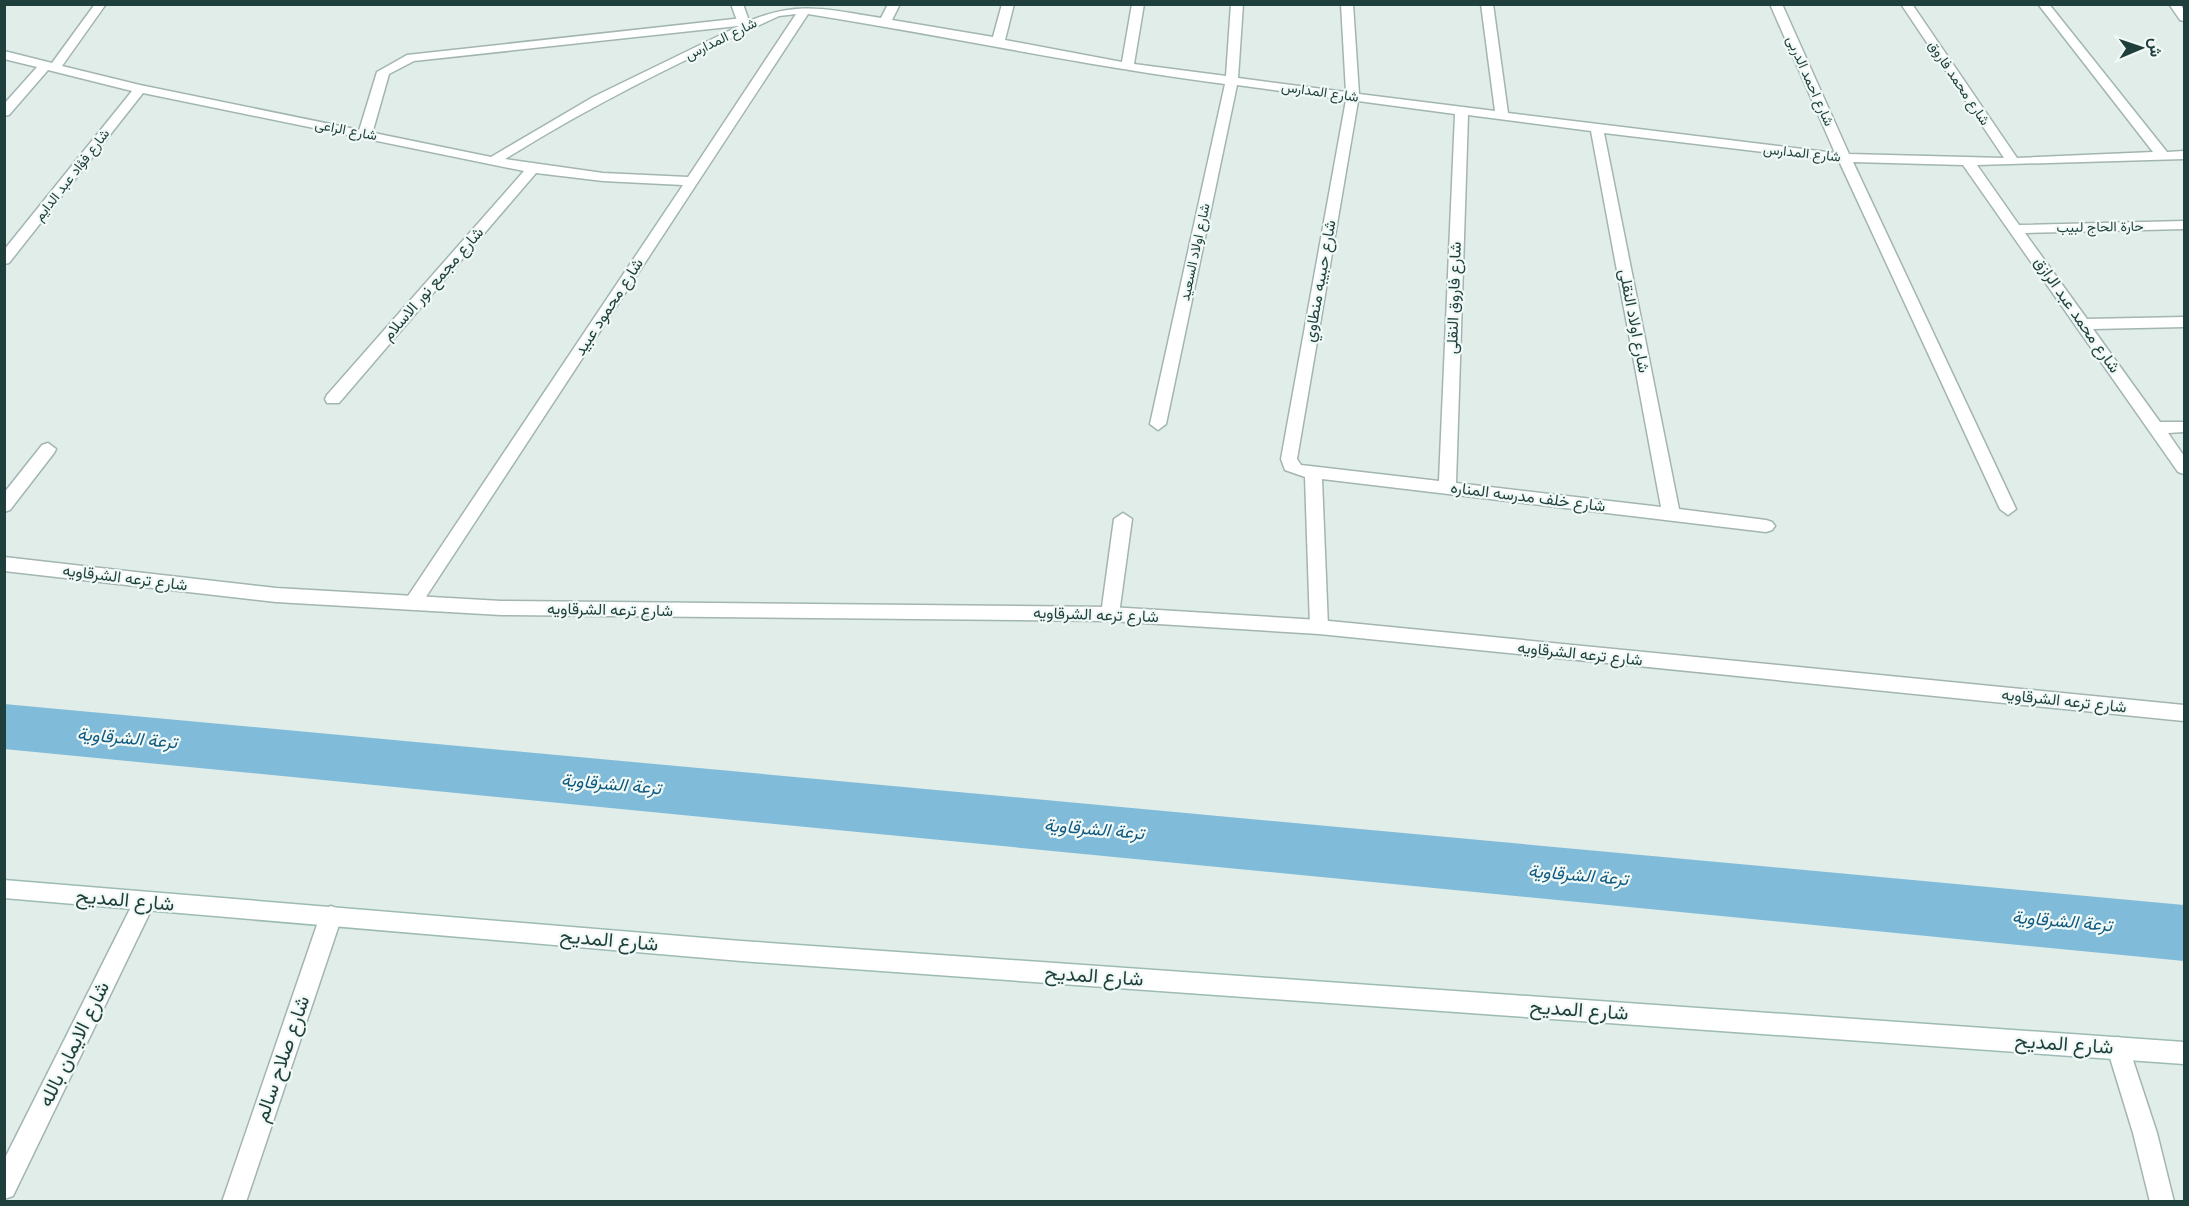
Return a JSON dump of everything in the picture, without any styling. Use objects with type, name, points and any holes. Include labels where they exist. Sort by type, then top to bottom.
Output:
[{"type":"street","points":[[4,112],[50,66],[101,4]]},
{"type":"street","points":[[365,134],[383,72],[411,58],[744,25],[737,4]]},
{"type":"street","points":[[885,22],[894,4]]},
{"type":"street","points":[[998,42],[1008,4]]},
{"type":"street","points":[[1127,66],[1138,4]]},
{"type":"street","name":"شارع اولاد السعيد","points":[[1158,424],[1232,80],[1237,4]]},
{"type":"street","name":"شارع حبيبه منطاوي","points":[[1291,466],[1289,459],[1353,96],[1347,4]]},
{"type":"street","points":[[1487,4],[1502,116]]},
{"type":"street","name":"شارع احمد الدربى","points":[[1776,4],[1844,158],[2008,509]]},
{"type":"street","name":"شارع محمد فاروق","points":[[1906,4],[2013,162]]},
{"type":"street","points":[[2043,4],[2163,156]]},
{"type":"street","points":[[2174,4],[2184,18]]},
{"type":"street","name":"شارع المدارس","points":[[495,160],[538,132],[614,90],[778,9],[806,10],[885,22],[1127,66],[1502,116],[1844,158],[2013,162],[2184,155]]},
{"type":"street","name":"شارع محمود عبيد","points":[[412,604],[806,10]]},
{"type":"street","name":"شارع الراعى","points":[[4,55],[140,88],[533,169],[603,177],[692,181]]},
{"type":"street","name":"شارع فؤاد عبد الدايم","points":[[4,261],[140,88]]},
{"type":"street","name":"شارع فاروق النقلى","points":[[1447,487],[1462,110]]},
{"type":"street","name":"شارع اولاد النقلى","points":[[1597,128],[1671,514]]},
{"type":"street","name":"شارع محمد عبد الرازق","points":[[1968,162],[2184,468]]},
{"type":"street","name":"شارع مجمع نور الاسلام","points":[[333,399],[533,169]]},
{"type":"street","name":"حارة الحاج لبيب","points":[[2016,229],[2184,225]]},
{"type":"street","points":[[2084,324],[2184,322]]},
{"type":"street","points":[[2157,428],[2184,427]]},
{"type":"street","points":[[4,506],[13,483],[48,449]]},
{"type":"street","name":"شارع خلف مدرسه المناره","points":[[1291,466],[1297,470],[1766,526]]},
{"type":"street","points":[[1313,471],[1319,627]]},
{"type":"street","points":[[1110,614],[1123,519]]},
{"type":"street","name":"شارع ترعه الشرقاويه","points":[[4,564],[276,596],[412,604],[501,608],[753,612],[1110,614],[1319,627],[2184,713]]},
{"type":"street","name":"شارع المديح","points":[[4,889],[741,951],[2184,1053]]},
{"type":"street","name":"شارع الايمان بالله","points":[[4,1186],[144,902]]},
{"type":"street","name":"شارع صلاح سالم","points":[[234,1202],[330,916]]},
{"type":"street","points":[[2118,1048],[2145,1133],[2162,1202]]},
{"type":"waterway","name":"ترعة الشرقاوية","points":[[4,726],[2184,933]]}]
